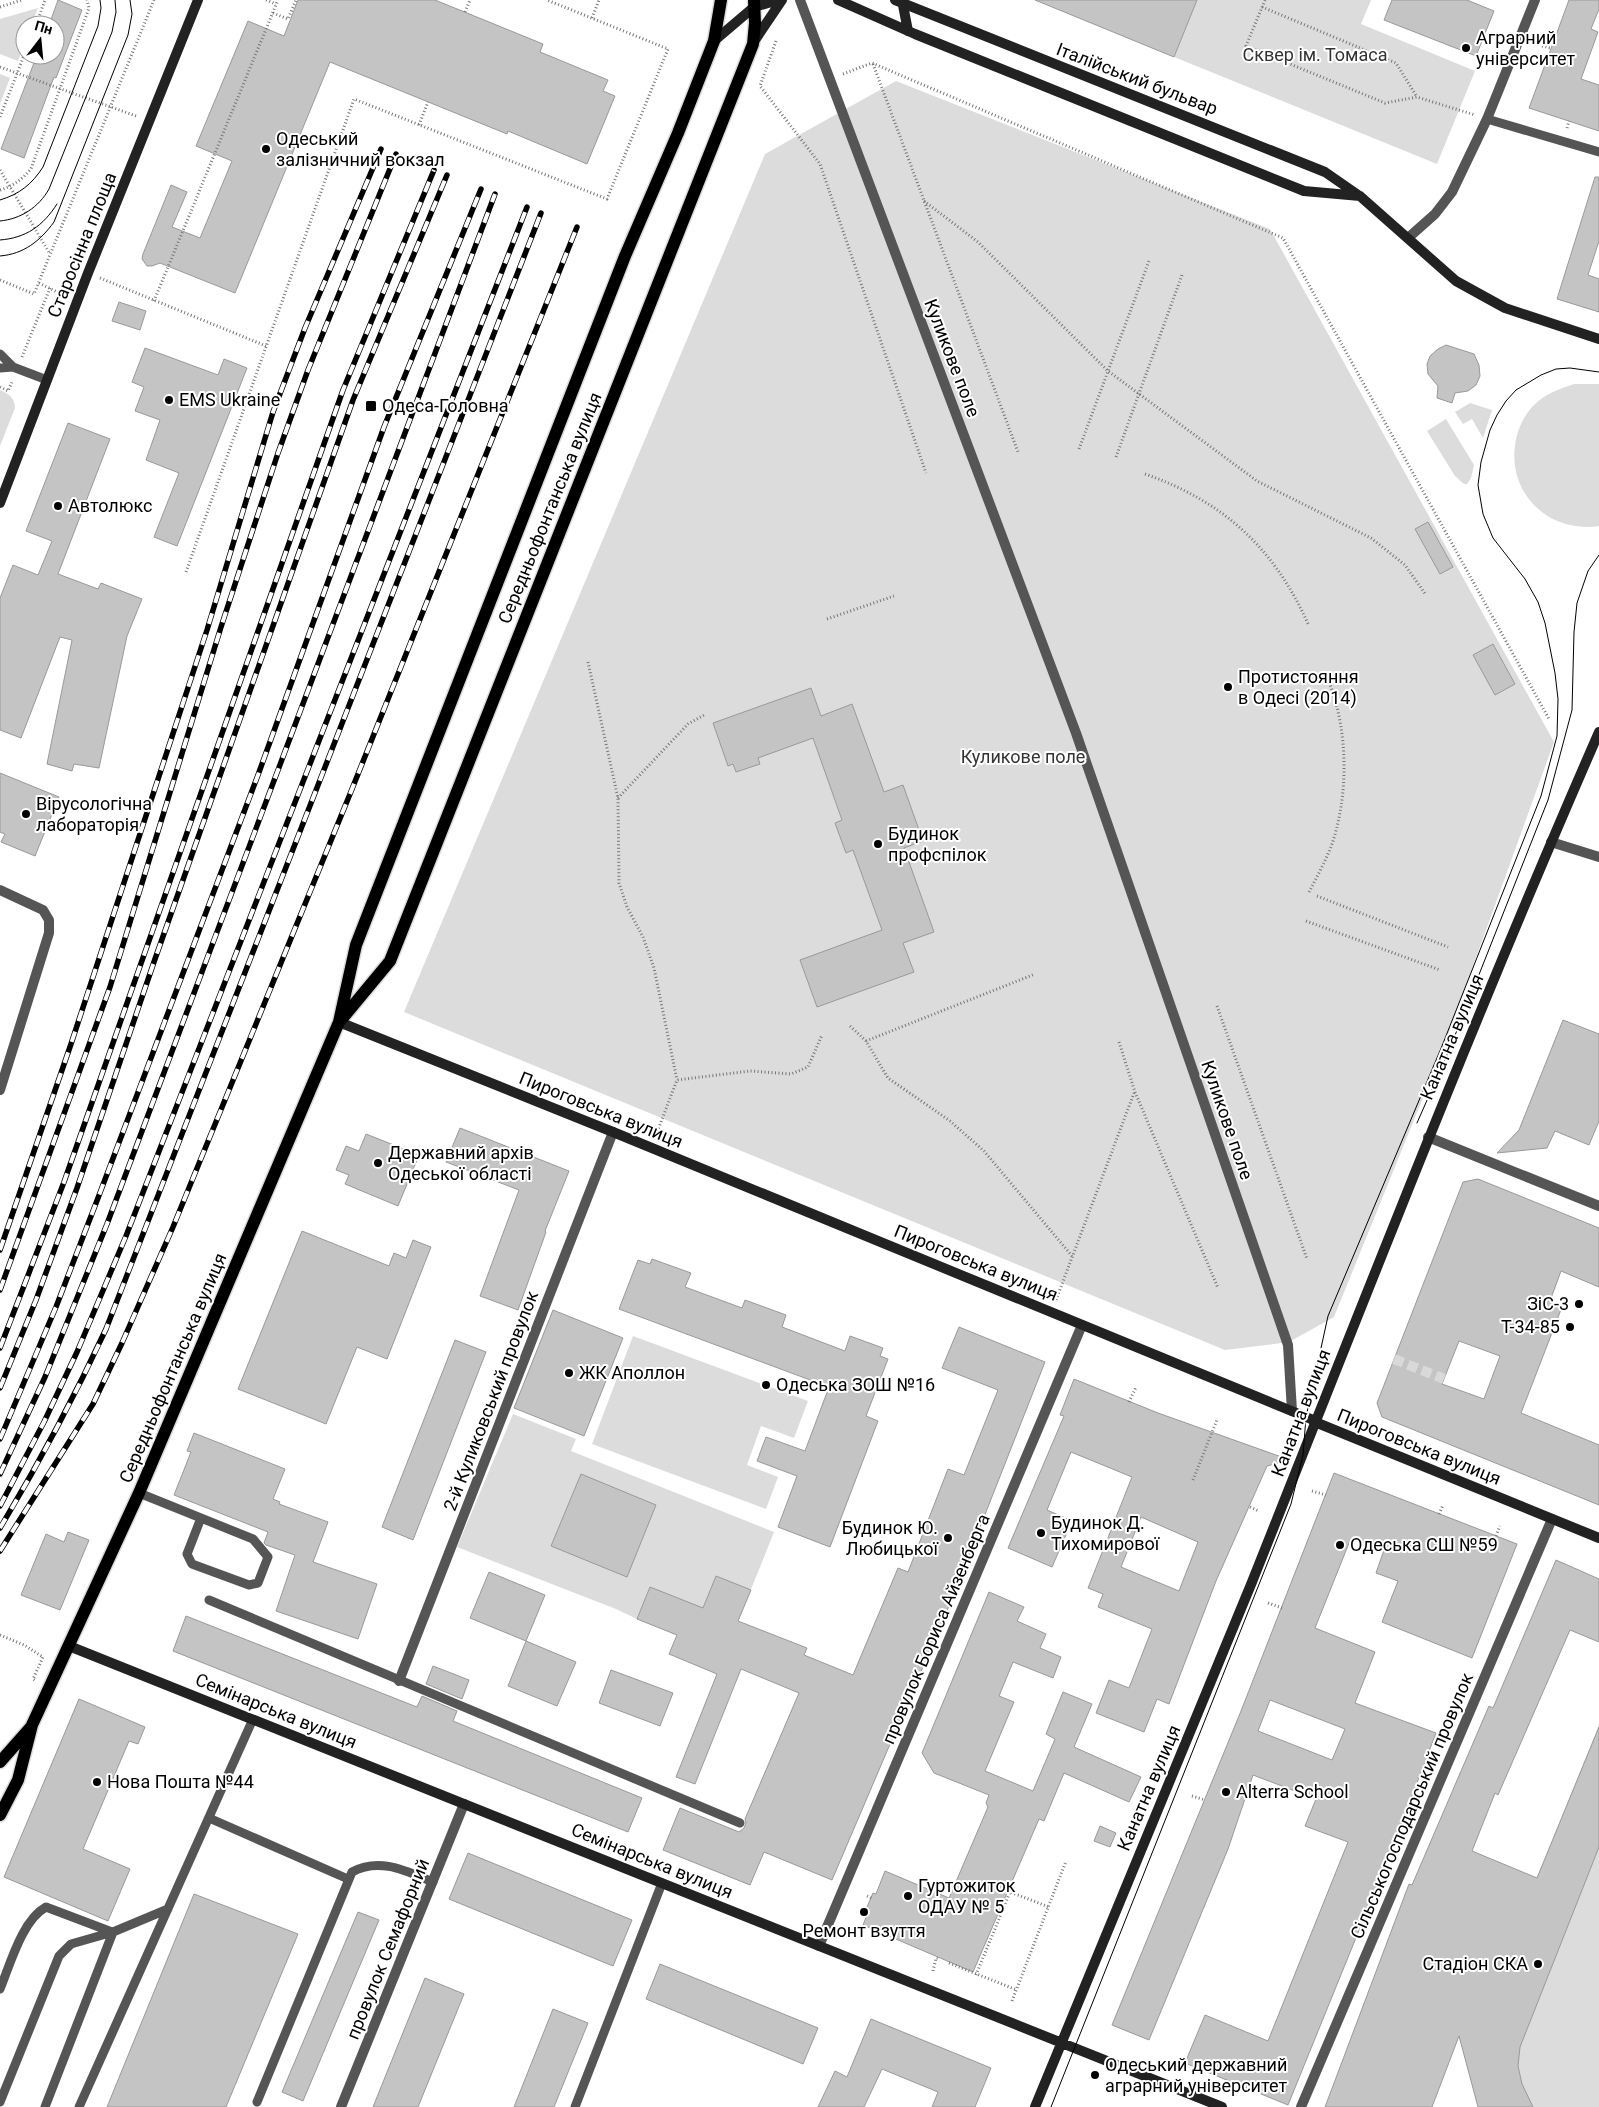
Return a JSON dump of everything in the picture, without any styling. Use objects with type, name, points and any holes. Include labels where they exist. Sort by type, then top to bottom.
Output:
[{"type":"main road","name":"Старосінна площа","points":[[0,503],[88,273],[198,0]]},
{"type":"main road","name":"Середньофонтанська вулиця","points":[[0,1815],[18,1780],[32,1725],[139,1493],[339,1022],[356,945],[625,256],[678,133],[714,40],[721,0]]},
{"type":"main road","points":[[714,40],[754,4],[778,0]]},
{"type":"main road","name":"Середньофонтанська вулиця","points":[[339,1022],[390,961],[753,44],[782,0]]},
{"type":"main road","points":[[838,0],[908,31],[1304,191],[1361,196]]},
{"type":"main road","points":[[900,1],[908,31]]},
{"type":"main road","name":"Італійський бульвар","points":[[900,1],[1325,172],[1361,196],[1456,281],[1505,308],[1599,339]]},
{"type":"main road","points":[[753,44],[754,4]]},
{"type":"main road","name":"Канатна вулиця","points":[[1035,2107],[1249,1589],[1428,1137],[1599,732]]},
{"type":"main road","name":"Пироговська вулиця","points":[[339,1022],[613,1132],[1599,1538]]},
{"type":"main road","name":"Семінарська вулиця","points":[[69,1646],[1222,2107]]},
{"type":"main road","name":"Середньофонтанська вулиця","points":[[0,1762],[32,1725]]},
{"type":"street","name":"Куликове поле","points":[[800,0],[1076,733],[1288,1345],[1292,1378],[1292,1411]]},
{"type":"street","points":[[1408,238],[1435,214],[1452,192],[1487,119],[1535,0]]},
{"type":"street","points":[[1551,842],[1599,857]]},
{"type":"street","points":[[0,890],[42,910],[49,920],[49,932],[0,1090]]},
{"type":"street","name":"2-й Куликовський провулок","points":[[399,1681],[613,1132]]},
{"type":"street","points":[[1428,1137],[1599,1206]]},
{"type":"street","name":"провулок Бориса Айзенберга","points":[[819,1946],[1082,1325]]},
{"type":"street","name":"Сільськогосподарський провулок","points":[[1301,2107],[1552,1519]]},
{"type":"street","name":"провулок Семафорний","points":[[341,2107],[464,1804]]},
{"type":"lane","points":[[1487,119],[1599,152]]},
{"type":"lane","points":[[0,354],[15,368]]},
{"type":"lane","points":[[0,368],[15,368],[47,380]]},
{"type":"lane","points":[[139,1493],[201,1518],[253,1539],[268,1557],[258,1582],[249,1585],[192,1564],[187,1554],[201,1518]]},
{"type":"lane","points":[[209,1600],[740,1823]]},
{"type":"lane","points":[[79,2107],[253,1719]]},
{"type":"lane","points":[[209,1818],[348,1879]]},
{"type":"lane","points":[[257,2102],[352,1872],[374,1864],[400,1869],[433,1882]]},
{"type":"lane","points":[[575,2107],[662,1883]]},
{"type":"lane","points":[[0,1989],[28,1924],[36,1912],[46,1908],[113,1932]]},
{"type":"lane","points":[[0,2102],[59,1956],[71,1944],[113,1932],[168,1909]]},
{"type":"lane","points":[[45,2107],[113,1932]]},
{"type":"path","points":[[0,6],[22,0]]},
{"type":"path","points":[[40,15],[46,0]]},
{"type":"path","points":[[0,190],[10,187],[22,179],[31,169],[89,8],[87,0]]},
{"type":"path","points":[[0,280],[34,294],[154,0]]},
{"type":"path","points":[[154,300],[277,2],[266,0]]},
{"type":"path","points":[[273,13],[288,19],[296,0]]},
{"type":"path","points":[[465,12],[470,0]]},
{"type":"path","points":[[186,572],[354,99],[607,199],[668,49],[547,0]]},
{"type":"path","points":[[592,18],[599,0]]},
{"type":"path","points":[[1265,0],[1246,46],[1385,103],[1417,97],[1487,119]]},
{"type":"path","points":[[1262,7],[1396,63],[1417,97]]},
{"type":"path","points":[[776,41],[760,86],[820,164],[926,473]]},
{"type":"path","points":[[1542,46],[1550,48]]},
{"type":"path","points":[[872,63],[1018,452]]},
{"type":"path","points":[[830,79],[872,63],[1283,238],[1549,718]]},
{"type":"path","points":[[0,117],[20,65]]},
{"type":"path","points":[[0,67],[150,121]]},
{"type":"path","points":[[419,125],[428,102]]},
{"type":"path","points":[[1566,128],[1569,121]]},
{"type":"path","points":[[0,170],[50,254]]},
{"type":"path","points":[[924,201],[978,242],[1108,370],[1257,481],[1371,538],[1405,565],[1426,595]]},
{"type":"path","points":[[1079,449],[1149,261]]},
{"type":"path","points":[[88,273],[266,346]]},
{"type":"path","points":[[1116,457],[1182,275]]},
{"type":"path","points":[[39,283],[77,301]]},
{"type":"path","points":[[0,387],[8,391],[15,368],[50,288]]},
{"type":"path","points":[[1145,474],[1185,490],[1206,502],[1252,538],[1272,560],[1288,583],[1309,626]]},
{"type":"path","points":[[827,619],[894,596]]},
{"type":"path","points":[[588,662],[618,798],[619,884],[627,907],[643,937],[654,968],[677,1080],[652,1148]]},
{"type":"path","points":[[1309,892],[1332,844],[1340,813],[1344,750],[1338,704],[1329,682]]},
{"type":"path","points":[[618,798],[688,724],[706,714]]},
{"type":"path","points":[[1317,896],[1448,948]]},
{"type":"path","points":[[1306,921],[1440,970]]},
{"type":"path","points":[[866,1041],[1035,974]]},
{"type":"path","points":[[1217,1006],[1308,1259]]},
{"type":"path","points":[[850,1026],[866,1041],[888,1078],[950,1121],[984,1151],[1072,1256]]},
{"type":"path","points":[[677,1080],[750,1071],[791,1074],[808,1067],[822,1035]]},
{"type":"path","points":[[1119,1042],[1135,1092],[1218,1288]]},
{"type":"path","points":[[1052,1312],[1135,1092]]},
{"type":"path","points":[[1129,1402],[1136,1386]]},
{"type":"path","points":[[1193,1480],[1217,1420]]},
{"type":"path","points":[[1312,1490],[1326,1495]]},
{"type":"path","points":[[1439,1514],[1443,1504]]},
{"type":"path","points":[[1250,1507],[1259,1511]]},
{"type":"path","points":[[1496,1536],[1500,1526]]},
{"type":"path","points":[[1268,1603],[1282,1608]]},
{"type":"path","points":[[0,1635],[24,1645],[43,1657],[33,1679],[50,1687]]},
{"type":"path","points":[[1192,1796],[1204,1800]]},
{"type":"path","points":[[1012,2002],[1066,1861]]},
{"type":"path","points":[[976,1975],[1010,1892],[1049,1907]]},
{"type":"path","points":[[933,1972],[936,1958],[940,1960]]},
{"type":"path","points":[[949,1963],[1017,1990]]},
{"type":"path","points":[[1115,2089],[1119,2078]]},
{"type":"green space","name":"Сквер ім. Томаса","points":[[1197,0],[1371,0],[1361,24],[1475,71],[1437,164],[1174,57]]},
{"type":"green space","points":[[38,8],[35,15],[15,15],[15,60],[0,54],[0,19]]},
{"type":"green space","points":[[0,74],[10,78],[0,104]]},
{"type":"green space","name":"Куликове поле","points":[[896,81],[1270,229],[1554,742],[1444,1046],[1334,1317],[1289,1342],[1225,1350],[404,1012],[765,154]]},
{"type":"green space","points":[[1574,384],[1599,384],[1599,526],[1579,527],[1561,523],[1546,515],[1532,503],[1516,473],[1514,454],[1517,435],[1526,415],[1543,398]]},
{"type":"green space","points":[[0,390],[11,397],[15,408],[0,446]]},
{"type":"green space","points":[[1470,403],[1492,410],[1483,438],[1472,419],[1463,424],[1455,412]]},
{"type":"green space","points":[[1446,419],[1474,465],[1471,478],[1467,484],[1464,484],[1455,476],[1427,431]]},
{"type":"green space","points":[[633,1336],[808,1401],[794,1438],[761,1426],[747,1465],[778,1477],[766,1509],[592,1444]]},
{"type":"green space","points":[[513,1414],[576,1439],[571,1451],[774,1532],[725,1654],[457,1547]]},
{"type":"green space","name":"Стадіон СКА","points":[[1599,1725],[1599,2107],[1478,2107],[1468,2068],[1469,2045]]},
{"type":"building","points":[[58,0],[82,10],[65,54],[65,15],[53,15]]},
{"type":"building","name":"Одеський залізничний вокзал","points":[[298,0],[435,0],[543,44],[540,52],[608,80],[603,91],[615,96],[587,164],[508,131],[507,134],[330,62],[235,293],[160,263],[147,266],[142,259],[143,254],[171,185],[187,192],[172,227],[200,238],[232,161],[196,146],[248,21],[284,36]]},
{"type":"building","points":[[1035,0],[1197,0],[1174,57]]},
{"type":"building","points":[[1392,0],[1467,0],[1494,11],[1476,56],[1384,20]]},
{"type":"building","points":[[1569,0],[1599,0],[1599,9],[1591,29],[1598,32],[1581,79],[1599,85],[1599,131],[1529,108]]},
{"type":"building","points":[[33,65],[61,65],[56,78],[54,77],[24,158],[1,149]]},
{"type":"building","points":[[1595,177],[1599,177],[1599,241],[1588,275],[1599,279],[1599,312],[1557,299]]},
{"type":"building","points":[[119,302],[146,311],[140,330],[112,321]]},
{"type":"building","points":[[1446,345],[1474,354],[1479,365],[1480,376],[1476,385],[1468,391],[1455,393],[1452,403],[1437,398],[1438,386],[1428,374],[1427,364],[1430,356]]},
{"type":"building","points":[[145,348],[218,375],[224,359],[247,368],[177,546],[154,537],[179,473],[146,460],[160,420],[135,411],[144,387],[132,382]]},
{"type":"building","points":[[68,423],[110,439],[58,574],[98,589],[101,583],[142,599],[127,636],[99,768],[74,764],[72,771],[47,764],[72,640],[60,637],[21,738],[0,730],[0,598],[13,565],[38,575],[52,541],[26,531]]},
{"type":"building","points":[[1428,522],[1453,567],[1440,574],[1415,529]]},
{"type":"building","points":[[1493,644],[1515,684],[1495,695],[1473,655]]},
{"type":"building","name":"Будинок профспілок","points":[[811,688],[821,716],[852,704],[884,792],[903,785],[923,841],[904,848],[934,932],[903,943],[914,972],[817,1007],[800,960],[882,930],[853,850],[846,853],[835,823],[842,820],[813,738],[758,758],[760,764],[736,772],[733,764],[728,766],[713,723]]},
{"type":"building","name":"Вірусологічна лабораторія","points":[[0,773],[59,797],[35,856],[1,842],[5,834],[0,832]]},
{"type":"building","points":[[1563,1020],[1599,1034],[1599,1121],[1589,1145],[1555,1131],[1547,1148],[1497,1153],[1519,1130]]},
{"type":"building","points":[[460,1128],[569,1171],[545,1231],[518,1310],[480,1296],[519,1190],[446,1162]]},
{"type":"building","name":"Державний архів Одеської області","points":[[366,1134],[419,1155],[398,1206],[345,1184],[349,1175],[336,1170],[346,1146],[359,1151]]},
{"type":"building","points":[[1478,1179],[1599,1228],[1599,1287],[1561,1271],[1550,1301],[1562,1307],[1521,1413],[1599,1445],[1599,1505],[1382,1417],[1377,1403],[1463,1182]],"holes":[[[1459,1341],[1500,1356],[1484,1399],[1442,1384]]]},
{"type":"building","points":[[302,1231],[389,1266],[394,1253],[406,1258],[413,1240],[431,1247],[387,1359],[357,1347],[326,1424],[238,1389]]},
{"type":"building","points":[[652,1259],[691,1273],[685,1287],[742,1308],[745,1300],[786,1315],[782,1327],[845,1351],[850,1336],[883,1348],[880,1356],[888,1359],[866,1416],[878,1421],[830,1547],[778,1527],[797,1476],[757,1461],[766,1437],[805,1451],[829,1387],[619,1309],[638,1260],[650,1264]]},
{"type":"building","name":"ЖК Аполлон","points":[[553,1310],[623,1338],[584,1436],[514,1408]]},
{"type":"building","points":[[959,1327],[1045,1362],[949,1606],[832,1880],[764,1852],[750,1885],[663,1850],[680,1808],[739,1832],[744,1828],[745,1819],[799,1693],[741,1669],[695,1784],[676,1777],[717,1674],[669,1654],[677,1635],[637,1619],[650,1587],[703,1608],[716,1576],[751,1590],[738,1621],[807,1648],[804,1655],[853,1675],[898,1568],[908,1572],[948,1469],[964,1475],[998,1390],[942,1368]]},
{"type":"building","points":[[455,1340],[486,1352],[413,1540],[382,1527]]},
{"type":"building","points":[[1074,1379],[1158,1413],[1290,1460],[1267,1466],[1216,1581],[1169,1704],[1157,1699],[1144,1732],[1096,1713],[1109,1680],[1129,1688],[1152,1629],[1098,1607],[1103,1594],[1088,1588],[1132,1477],[1071,1452],[1047,1510],[1072,1521],[1052,1567],[1008,1548],[1064,1416],[1060,1415]],"holes":[[[1141,1517],[1198,1542],[1179,1591],[1121,1567]]]},
{"type":"building","points":[[194,1433],[285,1469],[273,1499],[280,1502],[279,1504],[328,1522],[313,1562],[377,1584],[358,1639],[276,1611],[295,1555],[266,1545],[264,1543],[268,1532],[174,1495],[191,1452],[187,1451]]},
{"type":"building","points":[[1334,1473],[1517,1544],[1472,1658],[1382,1622],[1398,1581],[1376,1573],[1384,1550],[1351,1538],[1315,1628],[1375,1652],[1355,1703],[1436,1733],[1388,1859],[1288,2105],[1185,2063],[1205,2015],[1268,2041],[1348,1842],[1305,1826],[1316,1799],[1253,1775],[1228,1849],[1149,2040],[1112,2025],[1241,1711]],"holes":[[[1270,1700],[1345,1729],[1332,1760],[1258,1731]]]},
{"type":"building","points":[[581,1474],[656,1505],[627,1577],[551,1546]]},
{"type":"building","points":[[68,1532],[89,1540],[60,1610],[21,1595],[46,1534],[64,1542]]},
{"type":"building","points":[[1556,1560],[1599,1579],[1599,1642],[1570,1630],[1498,1795],[1495,1793],[1472,1851],[1537,1878],[1599,1727],[1599,1847],[1520,2047],[1518,2066],[1522,2084],[1533,2107],[1478,2107],[1459,2036],[1432,2107],[1325,2107],[1409,1884],[1412,1885],[1489,1706],[1493,1708]]},
{"type":"building","points":[[489,1572],[545,1595],[526,1641],[470,1618]]},
{"type":"building","points":[[989,1592],[1024,1607],[1017,1621],[1046,1634],[1040,1648],[1061,1657],[1053,1678],[1013,1662],[999,1696],[1014,1702],[985,1771],[1033,1791],[1055,1739],[1046,1734],[1063,1692],[1092,1704],[1074,1747],[1141,1777],[1129,1802],[1064,1773],[1044,1821],[1039,1819],[973,1972],[863,1925],[867,1915],[864,1914],[873,1893],[876,1894],[885,1871],[949,1898],[988,1807],[986,1803],[989,1795],[934,1773],[922,1753]]},
{"type":"building","points":[[186,1616],[417,1707],[422,1696],[457,1711],[453,1721],[642,1798],[628,1832],[173,1651]]},
{"type":"building","points":[[526,1641],[576,1662],[557,1706],[508,1686]]},
{"type":"building","points":[[433,1666],[469,1680],[462,1699],[426,1684]]},
{"type":"building","points":[[611,1670],[673,1693],[660,1726],[599,1703]]},
{"type":"building","points":[[79,1699],[145,1727],[138,1744],[129,1741],[83,1849],[130,1869],[108,1921],[4,1877]]},
{"type":"building","points":[[1100,1826],[1116,1833],[1110,1847],[1094,1841]]},
{"type":"building","points":[[468,1853],[632,1920],[613,1966],[449,1899]]},
{"type":"building","points":[[194,1894],[298,1934],[226,2107],[107,2107]]},
{"type":"building","points":[[358,1912],[379,1920],[303,2101],[282,2092]]},
{"type":"building","points":[[660,1964],[818,2028],[803,2064],[646,1999]]},
{"type":"building","points":[[425,1978],[464,1994],[418,2107],[373,2107]]},
{"type":"building","points":[[553,2009],[588,2023],[554,2107],[514,2107]]},
{"type":"building","points":[[871,2019],[991,2068],[975,2107],[932,2107],[938,2092],[882,2069],[864,2107],[818,2107],[835,2071],[847,2077]]},
{"type":"tunnel","points":[[1394,1359],[1444,1379]]},
{"type":"tram line","points":[[0,200],[14,195],[25,188],[43,167],[98,26],[101,8],[100,0]]},
{"type":"tram line","points":[[0,221],[15,218],[29,211],[35,207],[49,189],[112,32],[116,12],[115,0]]},
{"type":"tram line","points":[[0,256],[17,253],[31,245],[54,222],[128,35],[132,14],[130,0]]},
{"type":"tram line","points":[[0,240],[18,237],[33,230],[46,219],[57,204]]},
{"type":"tram line","points":[[1051,2107],[1291,1504],[1303,1455],[1306,1417],[1328,1316],[1442,1046],[1541,796],[1557,736],[1558,699],[1545,623],[1538,602],[1525,579],[1493,538],[1483,514],[1478,485],[1481,462],[1490,430],[1506,401],[1516,390],[1541,375],[1556,369],[1570,368],[1599,372]]},
{"type":"tram line","points":[[1417,1123],[1450,1048],[1548,800],[1572,710],[1574,632],[1577,603],[1588,571],[1599,555]]},
{"type":"railway","points":[[0,1250],[71,1044],[207,630],[273,412],[305,328],[381,149]]},
{"type":"railway","points":[[0,1290],[110,987],[221,627],[278,453],[308,370],[396,154]]},
{"type":"railway","points":[[0,1348],[64,1182],[343,390],[434,170]]},
{"type":"railway","points":[[0,1388],[36,1300],[77,1188],[155,959],[353,400],[447,175]]},
{"type":"railway","points":[[0,1439],[56,1307],[98,1198],[258,775],[384,427],[481,189]]},
{"type":"railway","points":[[0,1474],[45,1377],[107,1224],[495,194]]},
{"type":"railway","points":[[0,1506],[44,1422],[77,1352],[126,1236],[527,207]]},
{"type":"railway","points":[[0,1528],[56,1430],[106,1329],[541,213]]},
{"type":"railway","points":[[0,1551],[93,1404],[173,1227],[350,794],[577,227]]},
{"type":"place","name":"Аграрний університет","points":[[1466,48]]},
{"type":"place","name":"Одеський залізничний вокзал","points":[[266,149]]},
{"type":"place","name":"EMS Ukraine","points":[[169,400]]},
{"type":"place","name":"Одеса-Головна","points":[[371,406]]},
{"type":"place","name":"Автолюкс","points":[[58,506]]},
{"type":"place","name":"Протистояння в Одесі (2014)","points":[[1228,687]]},
{"type":"place","name":"Вірусологічна лабораторія","points":[[26,814]]},
{"type":"place","name":"Будинок профспілок","points":[[878,844]]},
{"type":"place","name":"Державний архів Одеської області","points":[[378,1163]]},
{"type":"place","name":"ЗіС-3","points":[[1579,1304]]},
{"type":"place","name":"Т-34-85","points":[[1570,1327]]},
{"type":"place","name":"ЖК Аполлон","points":[[569,1373]]},
{"type":"place","name":"Одеська ЗОШ №16","points":[[766,1385]]},
{"type":"place","name":"Будинок Д. Тихомирової","points":[[1041,1533]]},
{"type":"place","name":"Будинок Ю. Любицької","points":[[948,1538]]},
{"type":"place","name":"Одеська CШ №59","points":[[1340,1545]]},
{"type":"place","name":"Нова Пошта №44","points":[[97,1782]]},
{"type":"place","name":"Alterra School","points":[[1226,1792]]},
{"type":"place","name":"Гуртожиток ОДАУ № 5","points":[[908,1896]]},
{"type":"place","name":"Ремонт взуття","points":[[864,1912]]},
{"type":"place","name":"Стадіон СКА","points":[[1538,1964]]},
{"type":"place","name":"Одеський державний аграрний університет","points":[[1095,2075]]}]
